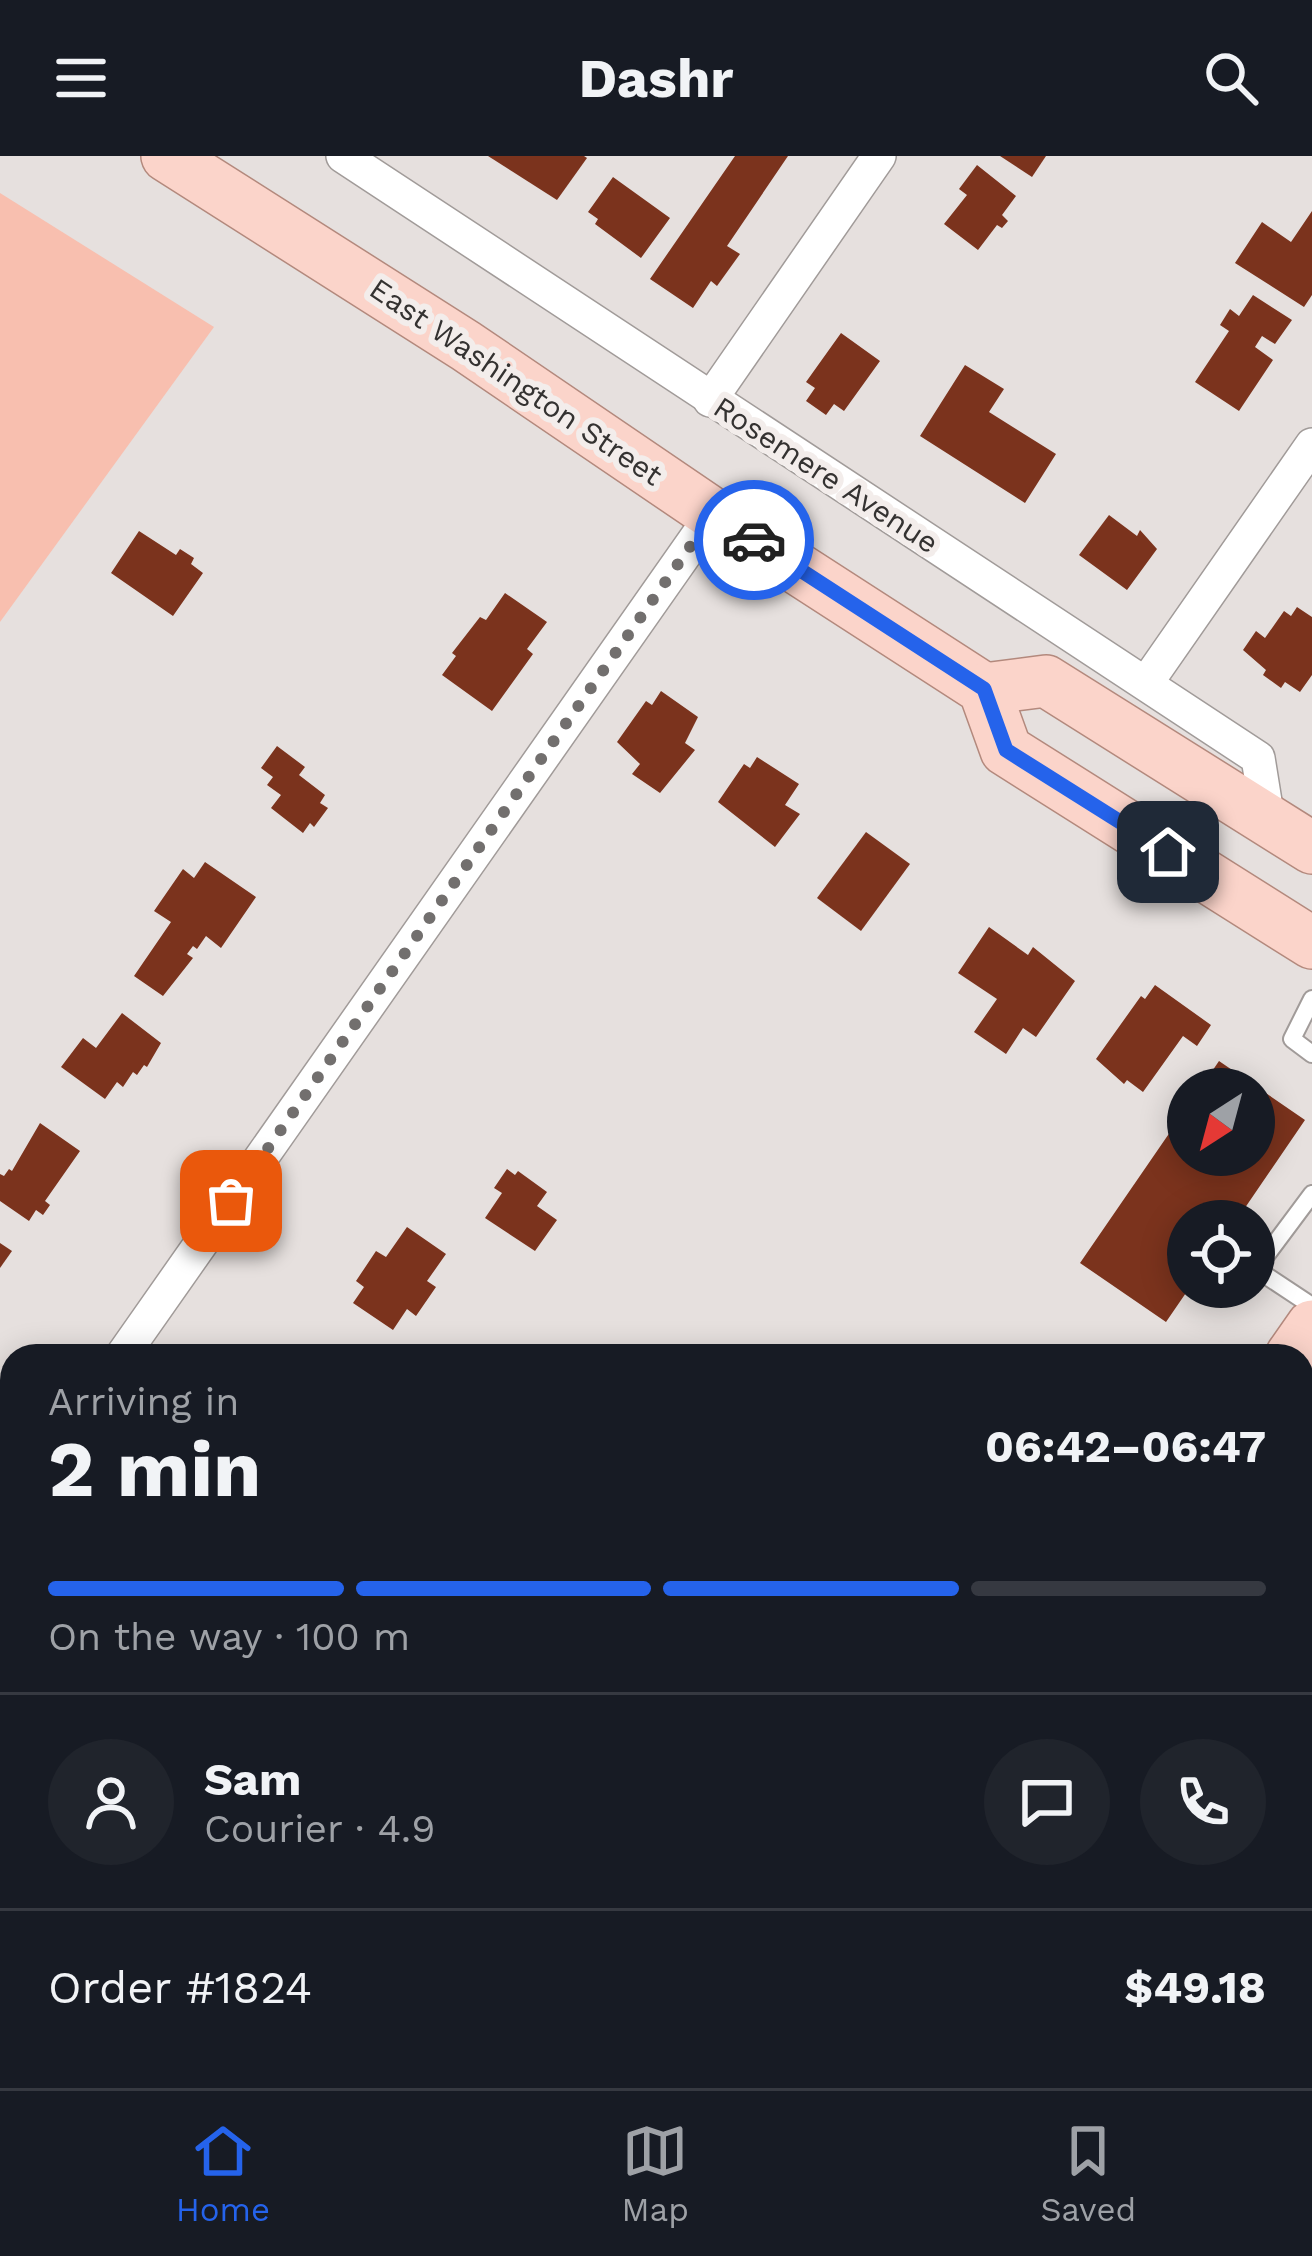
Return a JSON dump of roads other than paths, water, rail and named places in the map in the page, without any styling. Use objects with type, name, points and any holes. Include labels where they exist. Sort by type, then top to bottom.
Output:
[{"type":"main road","name":"East Washington Street","points":[[167,156],[466,346],[713,514],[984,689]]},
{"type":"main road","points":[[1312,848],[1046,681],[984,689],[1006,750],[1312,943]]},
{"type":"street","name":"Rosemere Avenue","points":[[343,156],[1258,758],[1268,820]]},
{"type":"street","points":[[710,400],[879,156]]},
{"type":"street","points":[[1147,682],[1312,445]]},
{"type":"street","points":[[130,1344],[713,514]]},
{"type":"lane","points":[[1312,999],[1292,1039],[1312,1054]]},
{"type":"lane","points":[[1312,1194],[1256,1269],[1312,1306]]}]
